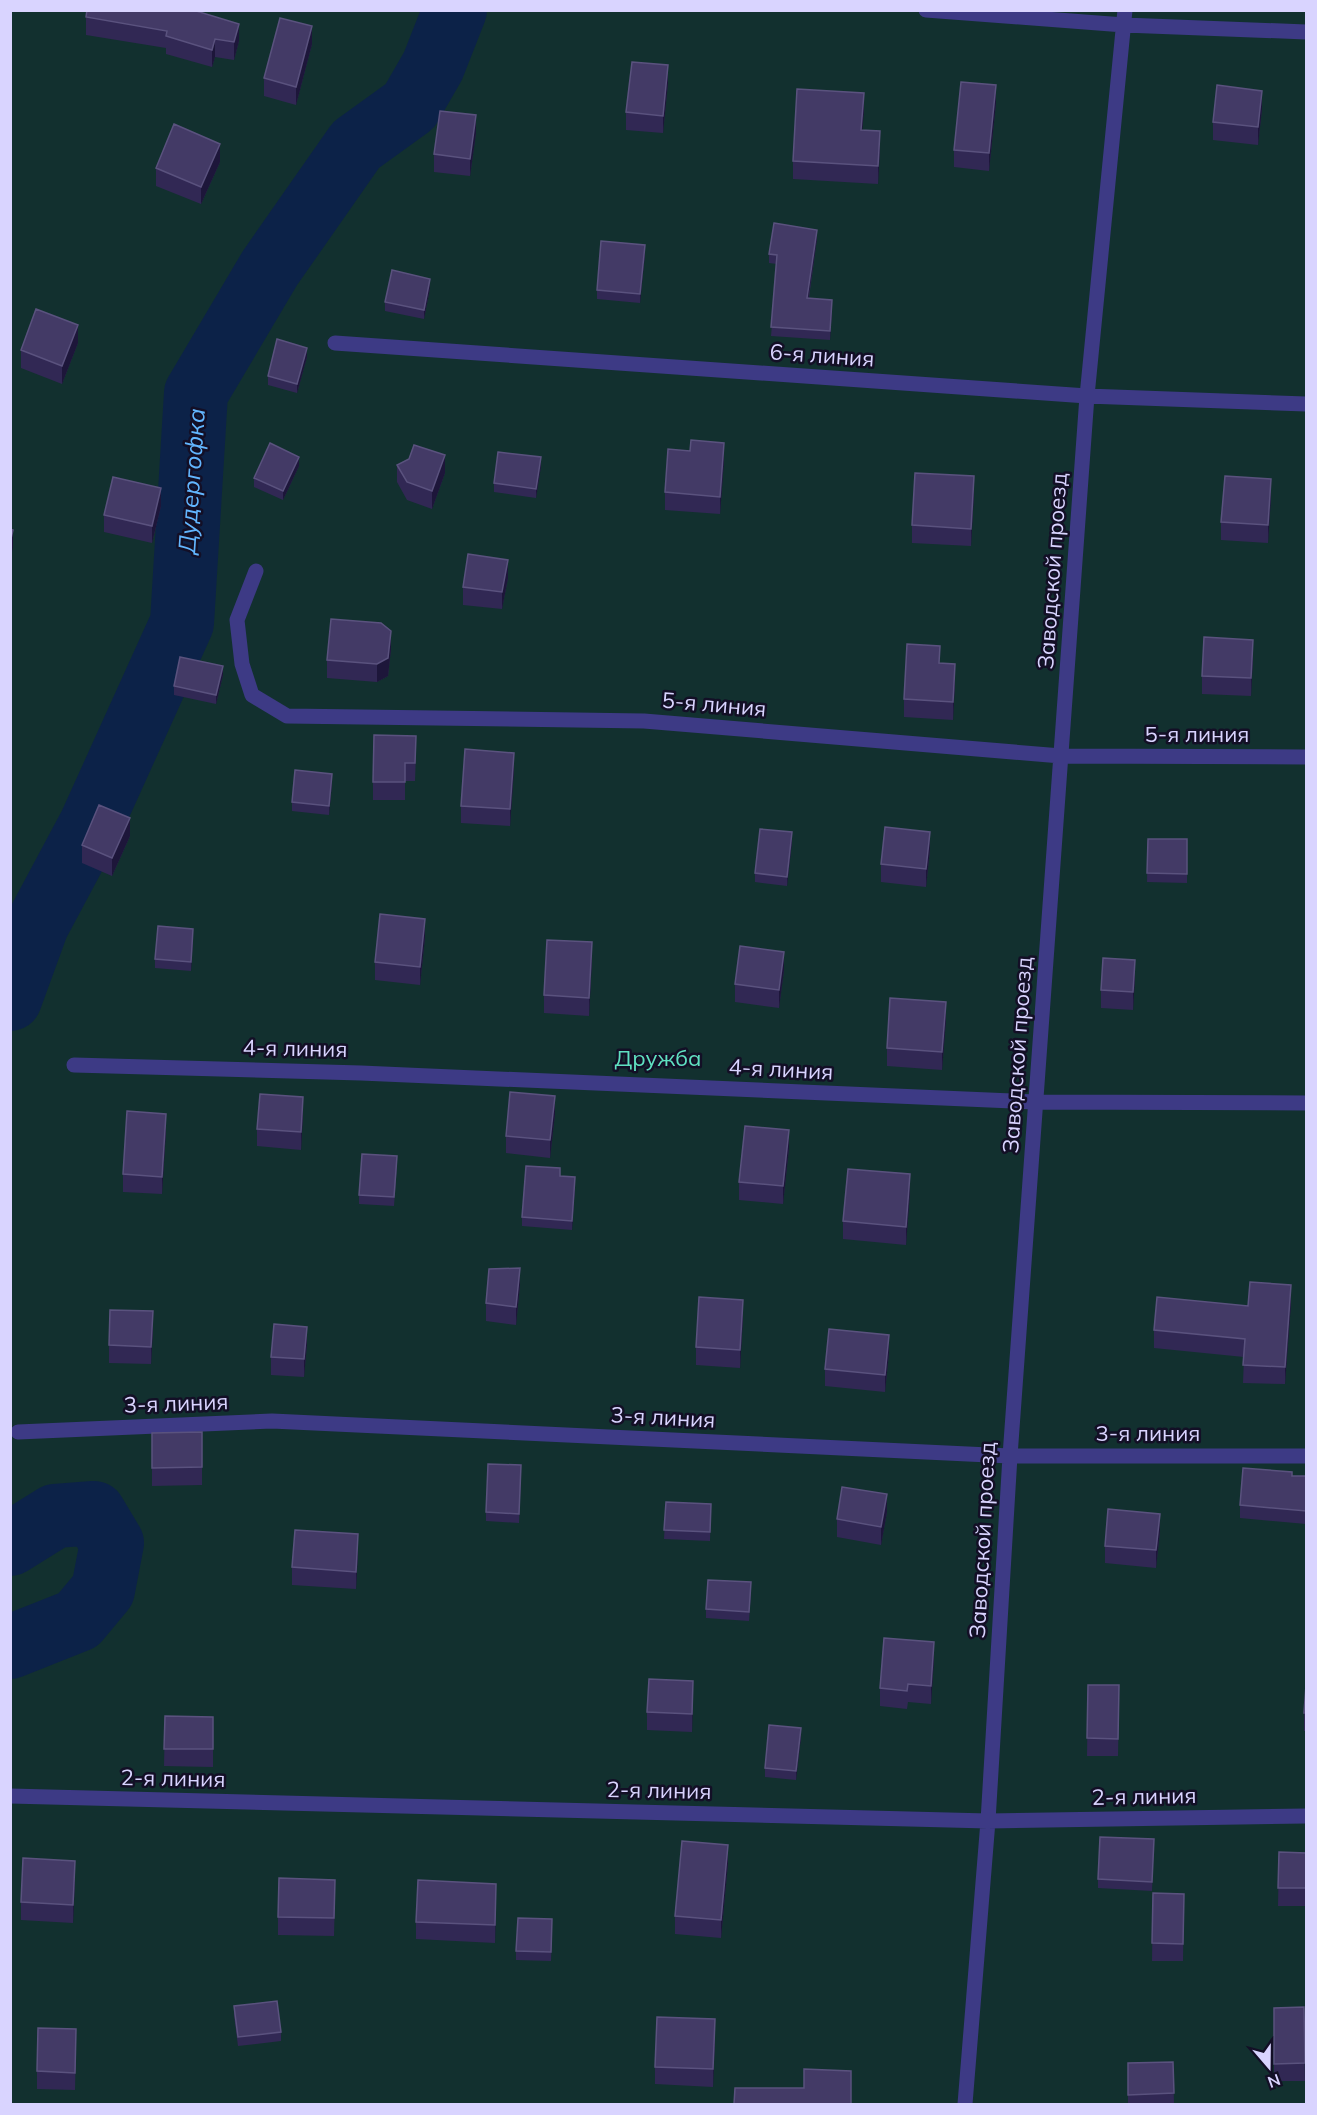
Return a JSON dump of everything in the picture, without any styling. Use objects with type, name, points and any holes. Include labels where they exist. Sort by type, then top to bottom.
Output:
[{"type":"street","points":[[926,10],[1124,18],[1306,32]]},
{"type":"street","name":"Заводской проезд","points":[[965,2104],[988,1821],[1010,1456],[1087,396],[1124,18]]},
{"type":"street","name":"6-я линия","points":[[335,343],[1087,396],[1306,404]]},
{"type":"street","name":"5-я линия","points":[[255,571],[237,620],[242,664],[252,695],[287,716],[644,721],[1061,756],[1306,757]]},
{"type":"street","name":"4-я линия","points":[[74,1065],[373,1073],[1036,1102],[1306,1103]]},
{"type":"street","name":"3-я линия","points":[[18,1432],[272,1421],[1010,1456],[1306,1456]]},
{"type":"street","name":"2-я линия","points":[[10,1797],[988,1821],[1306,1816]]},
{"type":"green space","name":"Дружба","points":[[11,11],[1306,11],[1306,2104],[11,2104]]},
{"type":"building","points":[[87,10],[193,10],[239,24],[234,42],[215,39],[212,50],[166,36],[167,31],[86,17]]},
{"type":"building","points":[[280,18],[312,26],[296,87],[264,78]]},
{"type":"building","points":[[632,62],[668,65],[663,116],[626,112]]},
{"type":"building","points":[[961,82],[996,85],[989,153],[954,150]]},
{"type":"building","points":[[1217,85],[1262,91],[1258,127],[1213,122]]},
{"type":"building","points":[[797,89],[864,93],[861,130],[880,131],[878,166],[793,161]]},
{"type":"building","points":[[440,111],[476,115],[470,159],[434,154]]},
{"type":"building","points":[[174,124],[220,144],[201,187],[156,168]]},
{"type":"building","points":[[774,223],[817,230],[807,298],[832,300],[830,331],[771,327],[777,255],[769,254]]},
{"type":"building","points":[[601,241],[645,245],[640,294],[597,290]]},
{"type":"building","points":[[392,270],[430,279],[424,310],[385,302]]},
{"type":"building","points":[[36,309],[78,325],[62,366],[21,350]]},
{"type":"building","points":[[277,339],[307,348],[297,384],[268,376]]},
{"type":"building","points":[[691,440],[724,443],[720,497],[665,492],[668,449],[690,451]]},
{"type":"building","points":[[270,443],[299,457],[283,491],[254,478]]},
{"type":"building","points":[[414,445],[445,455],[432,491],[407,482],[397,465],[409,459]]},
{"type":"building","points":[[498,452],[541,457],[536,489],[494,483]]},
{"type":"building","points":[[915,473],[974,476],[971,529],[912,525]]},
{"type":"building","points":[[1225,476],[1271,479],[1268,525],[1221,522]]},
{"type":"building","points":[[113,477],[161,488],[152,526],[104,515]]},
{"type":"building","points":[[468,554],[508,560],[502,592],[463,587]]},
{"type":"building","points":[[331,619],[381,623],[391,631],[388,658],[377,664],[327,660]]},
{"type":"building","points":[[1204,637],[1253,640],[1251,678],[1202,676]]},
{"type":"building","points":[[907,644],[940,646],[939,663],[955,664],[953,702],[904,699]]},
{"type":"building","points":[[180,657],[223,666],[216,695],[174,686]]},
{"type":"building","points":[[374,735],[416,736],[415,763],[405,763],[405,782],[373,782]]},
{"type":"building","points":[[465,749],[514,753],[510,809],[461,806]]},
{"type":"building","points":[[295,770],[332,774],[329,806],[292,802]]},
{"type":"building","points":[[99,805],[130,818],[112,858],[82,845]]},
{"type":"building","points":[[885,827],[930,832],[926,869],[881,864]]},
{"type":"building","points":[[760,829],[792,832],[787,877],[755,873]]},
{"type":"building","points":[[1148,839],[1187,839],[1187,874],[1147,873]]},
{"type":"building","points":[[380,914],[425,919],[420,967],[375,962]]},
{"type":"building","points":[[158,926],[193,929],[191,962],[155,959]]},
{"type":"building","points":[[547,940],[592,942],[589,998],[544,995]]},
{"type":"building","points":[[740,946],[784,952],[779,990],[735,984]]},
{"type":"building","points":[[1103,958],[1135,960],[1133,992],[1101,990]]},
{"type":"building","points":[[890,998],[946,1002],[942,1052],[887,1048]]},
{"type":"building","points":[[510,1092],[555,1096],[550,1140],[506,1136]]},
{"type":"building","points":[[260,1094],[303,1097],[301,1132],[257,1129]]},
{"type":"building","points":[[127,1111],[166,1114],[162,1177],[123,1174]]},
{"type":"building","points":[[745,1126],[789,1130],[783,1186],[739,1182]]},
{"type":"building","points":[[362,1154],[397,1156],[394,1197],[359,1195]]},
{"type":"building","points":[[526,1166],[560,1168],[560,1176],[575,1177],[572,1221],[522,1217]]},
{"type":"building","points":[[848,1169],[910,1174],[906,1227],[843,1221]]},
{"type":"building","points":[[520,1268],[516,1307],[486,1303],[489,1269]]},
{"type":"building","points":[[1250,1282],[1291,1285],[1285,1367],[1243,1365],[1245,1339],[1154,1330],[1157,1297],[1248,1306]]},
{"type":"building","points":[[699,1297],[743,1300],[740,1350],[696,1347]]},
{"type":"building","points":[[110,1310],[153,1311],[151,1347],[109,1345]]},
{"type":"building","points":[[274,1324],[307,1327],[304,1359],[271,1357]]},
{"type":"building","points":[[829,1329],[889,1335],[885,1375],[825,1369]]},
{"type":"building","points":[[202,1432],[202,1467],[152,1468],[152,1433]]},
{"type":"building","points":[[488,1464],[521,1465],[519,1514],[486,1512]]},
{"type":"building","points":[[1243,1468],[1292,1472],[1292,1476],[1306,1476],[1306,1511],[1240,1505]]},
{"type":"building","points":[[842,1487],[887,1494],[881,1527],[837,1519]]},
{"type":"building","points":[[666,1502],[711,1504],[710,1532],[664,1530]]},
{"type":"building","points":[[1108,1509],[1160,1514],[1156,1550],[1105,1546]]},
{"type":"building","points":[[295,1530],[358,1534],[356,1572],[292,1567]]},
{"type":"building","points":[[708,1580],[751,1582],[749,1612],[706,1609]]},
{"type":"building","points":[[884,1638],[934,1642],[931,1686],[908,1684],[907,1691],[880,1688]]},
{"type":"building","points":[[649,1679],[693,1681],[692,1714],[647,1712]]},
{"type":"building","points":[[1088,1685],[1119,1685],[1118,1739],[1087,1738]]},
{"type":"building","points":[[1306,1685],[1306,1713],[1304,1713]]},
{"type":"building","points":[[165,1716],[213,1717],[213,1749],[164,1749]]},
{"type":"building","points":[[769,1725],[801,1728],[796,1771],[765,1768]]},
{"type":"building","points":[[1100,1837],[1154,1839],[1152,1882],[1098,1879]]},
{"type":"building","points":[[682,1841],[728,1845],[721,1920],[675,1916]]},
{"type":"building","points":[[1279,1852],[1306,1853],[1306,1888],[1278,1888]]},
{"type":"building","points":[[23,1858],[75,1861],[73,1905],[21,1902]]},
{"type":"building","points":[[279,1878],[335,1880],[334,1918],[278,1917]]},
{"type":"building","points":[[418,1880],[496,1884],[495,1925],[416,1922]]},
{"type":"building","points":[[1153,1893],[1184,1894],[1183,1944],[1152,1943]]},
{"type":"building","points":[[518,1918],[552,1919],[551,1952],[516,1951]]},
{"type":"building","points":[[277,2001],[281,2032],[238,2037],[234,2006]]},
{"type":"building","points":[[1304,2007],[1305,2063],[1274,2064],[1274,2008]]},
{"type":"building","points":[[657,2017],[715,2019],[713,2069],[655,2067]]},
{"type":"building","points":[[38,2028],[76,2029],[75,2073],[37,2071]]},
{"type":"building","points":[[1173,2062],[1174,2093],[1128,2095],[1128,2063]]},
{"type":"building","points":[[804,2069],[851,2071],[851,2104],[734,2104],[735,2088],[804,2088]]},
{"type":"waterway","name":"Дудергофка","points":[[10,999],[37,925],[91,824],[182,623],[196,393],[270,268],[356,145],[410,106],[433,66],[455,10]]},
{"type":"waterway","name":"Дудергофка","points":[[10,1544],[55,1516],[94,1513],[112,1543],[103,1590],[78,1620],[10,1647]]}]
